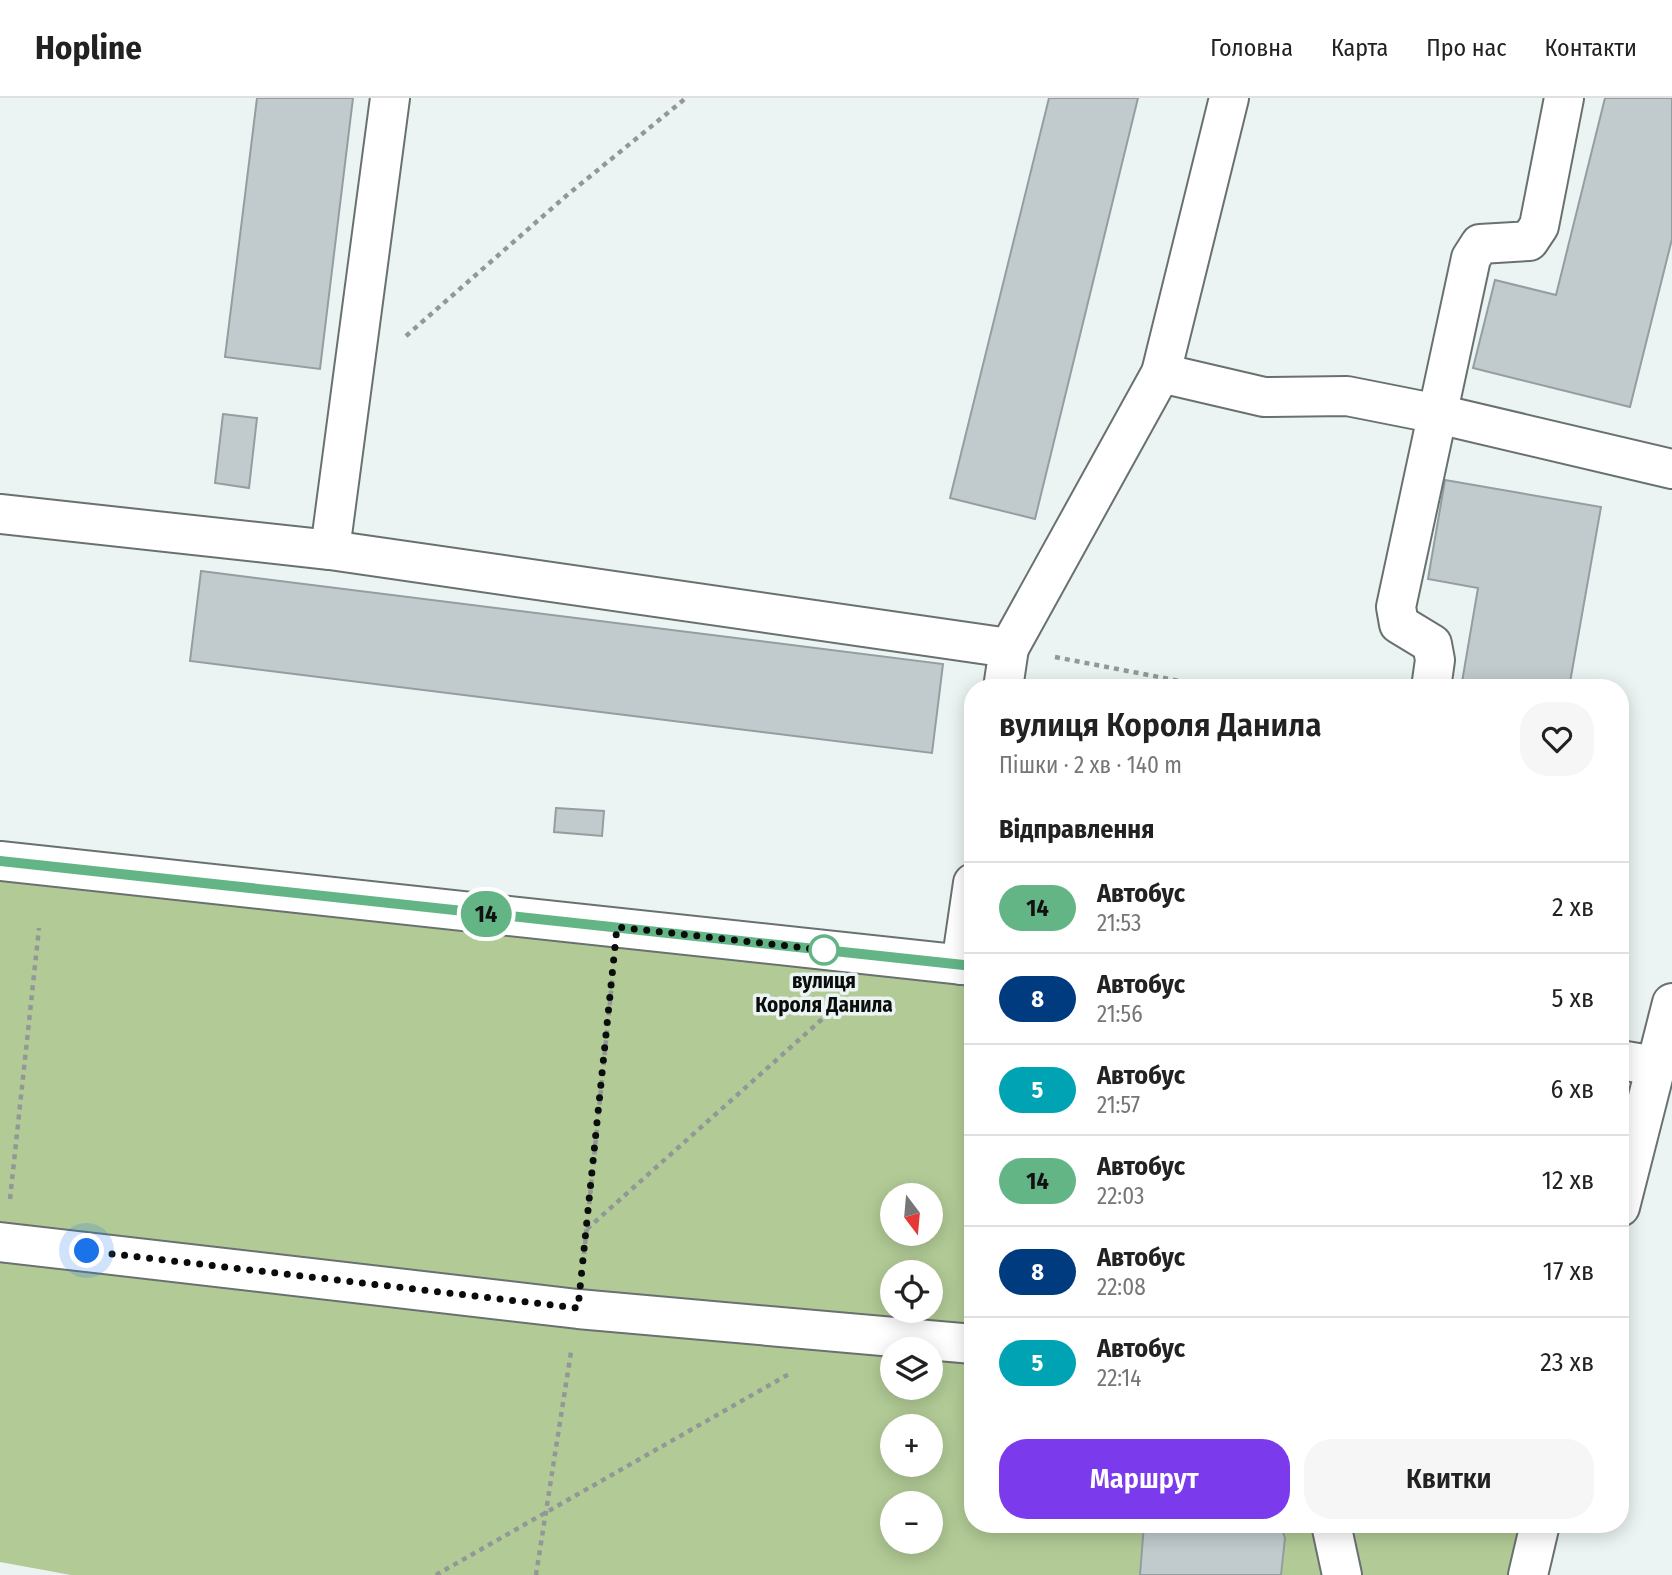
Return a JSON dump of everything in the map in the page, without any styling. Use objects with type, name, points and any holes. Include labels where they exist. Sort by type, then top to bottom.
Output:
[{"type":"main road","points":[[330,550],[390,98]]},
{"type":"main road","points":[[1004,679],[1009,648],[1161,373],[1229,98]]},
{"type":"main road","points":[[1432,679],[1435,660],[1432,644],[1399,624],[1396,607],[1471,258],[1480,244],[1529,241],[1539,226],[1564,98]]},
{"type":"main road","points":[[1161,373],[1264,397],[1347,396],[1438,414],[1672,469]]},
{"type":"main road","points":[[0,514],[330,550],[1009,648]]},
{"type":"main road","points":[[0,861],[964,965]]},
{"type":"main road","points":[[1629,1164],[1650,1065],[1672,1003]]},
{"type":"main road","points":[[3,1242],[578,1308],[964,1343]]},
{"type":"main road","points":[[1333,1533],[1342,1575]]},
{"type":"main road","points":[[1528,1575],[1539,1533]]},
{"type":"path","points":[[352,382],[566,195],[686,98]]},
{"type":"path","points":[[1009,648],[1169,679]]},
{"type":"path","points":[[536,1575],[578,1308],[617,927]]},
{"type":"path","points":[[3,1242],[39,928]]},
{"type":"path","points":[[586,1230],[829,1013]]},
{"type":"path","points":[[436,1575],[800,1368]]},
{"type":"green space","points":[[0,861],[964,965],[964,1533],[1538,1533],[1528,1575],[71,1575],[0,1562]]},
{"type":"building","points":[[257,98],[353,98],[320,369],[225,357]]},
{"type":"building","points":[[1049,98],[1138,98],[1035,519],[950,498]]},
{"type":"building","points":[[1605,98],[1672,98],[1672,239],[1630,407],[1473,368],[1495,280],[1556,295]]},
{"type":"building","points":[[223,414],[257,418],[249,488],[215,483]]},
{"type":"building","points":[[1445,480],[1601,507],[1571,679],[1463,679],[1478,588],[1428,579]]},
{"type":"building","points":[[201,571],[943,664],[932,753],[190,661]]},
{"type":"building","points":[[556,808],[604,811],[602,836],[554,832]]},
{"type":"building","points":[[1143,1533],[1283,1533],[1285,1538],[1281,1575],[1140,1575]]},
{"type":"bus line","name":"14","points":[[0,861],[964,965]]},
{"type":"place","name":"вулиця Короля Данила","points":[[824,950]]},
{"type":"route","points":[[87,1251],[578,1308],[617,927],[824,950]]}]
